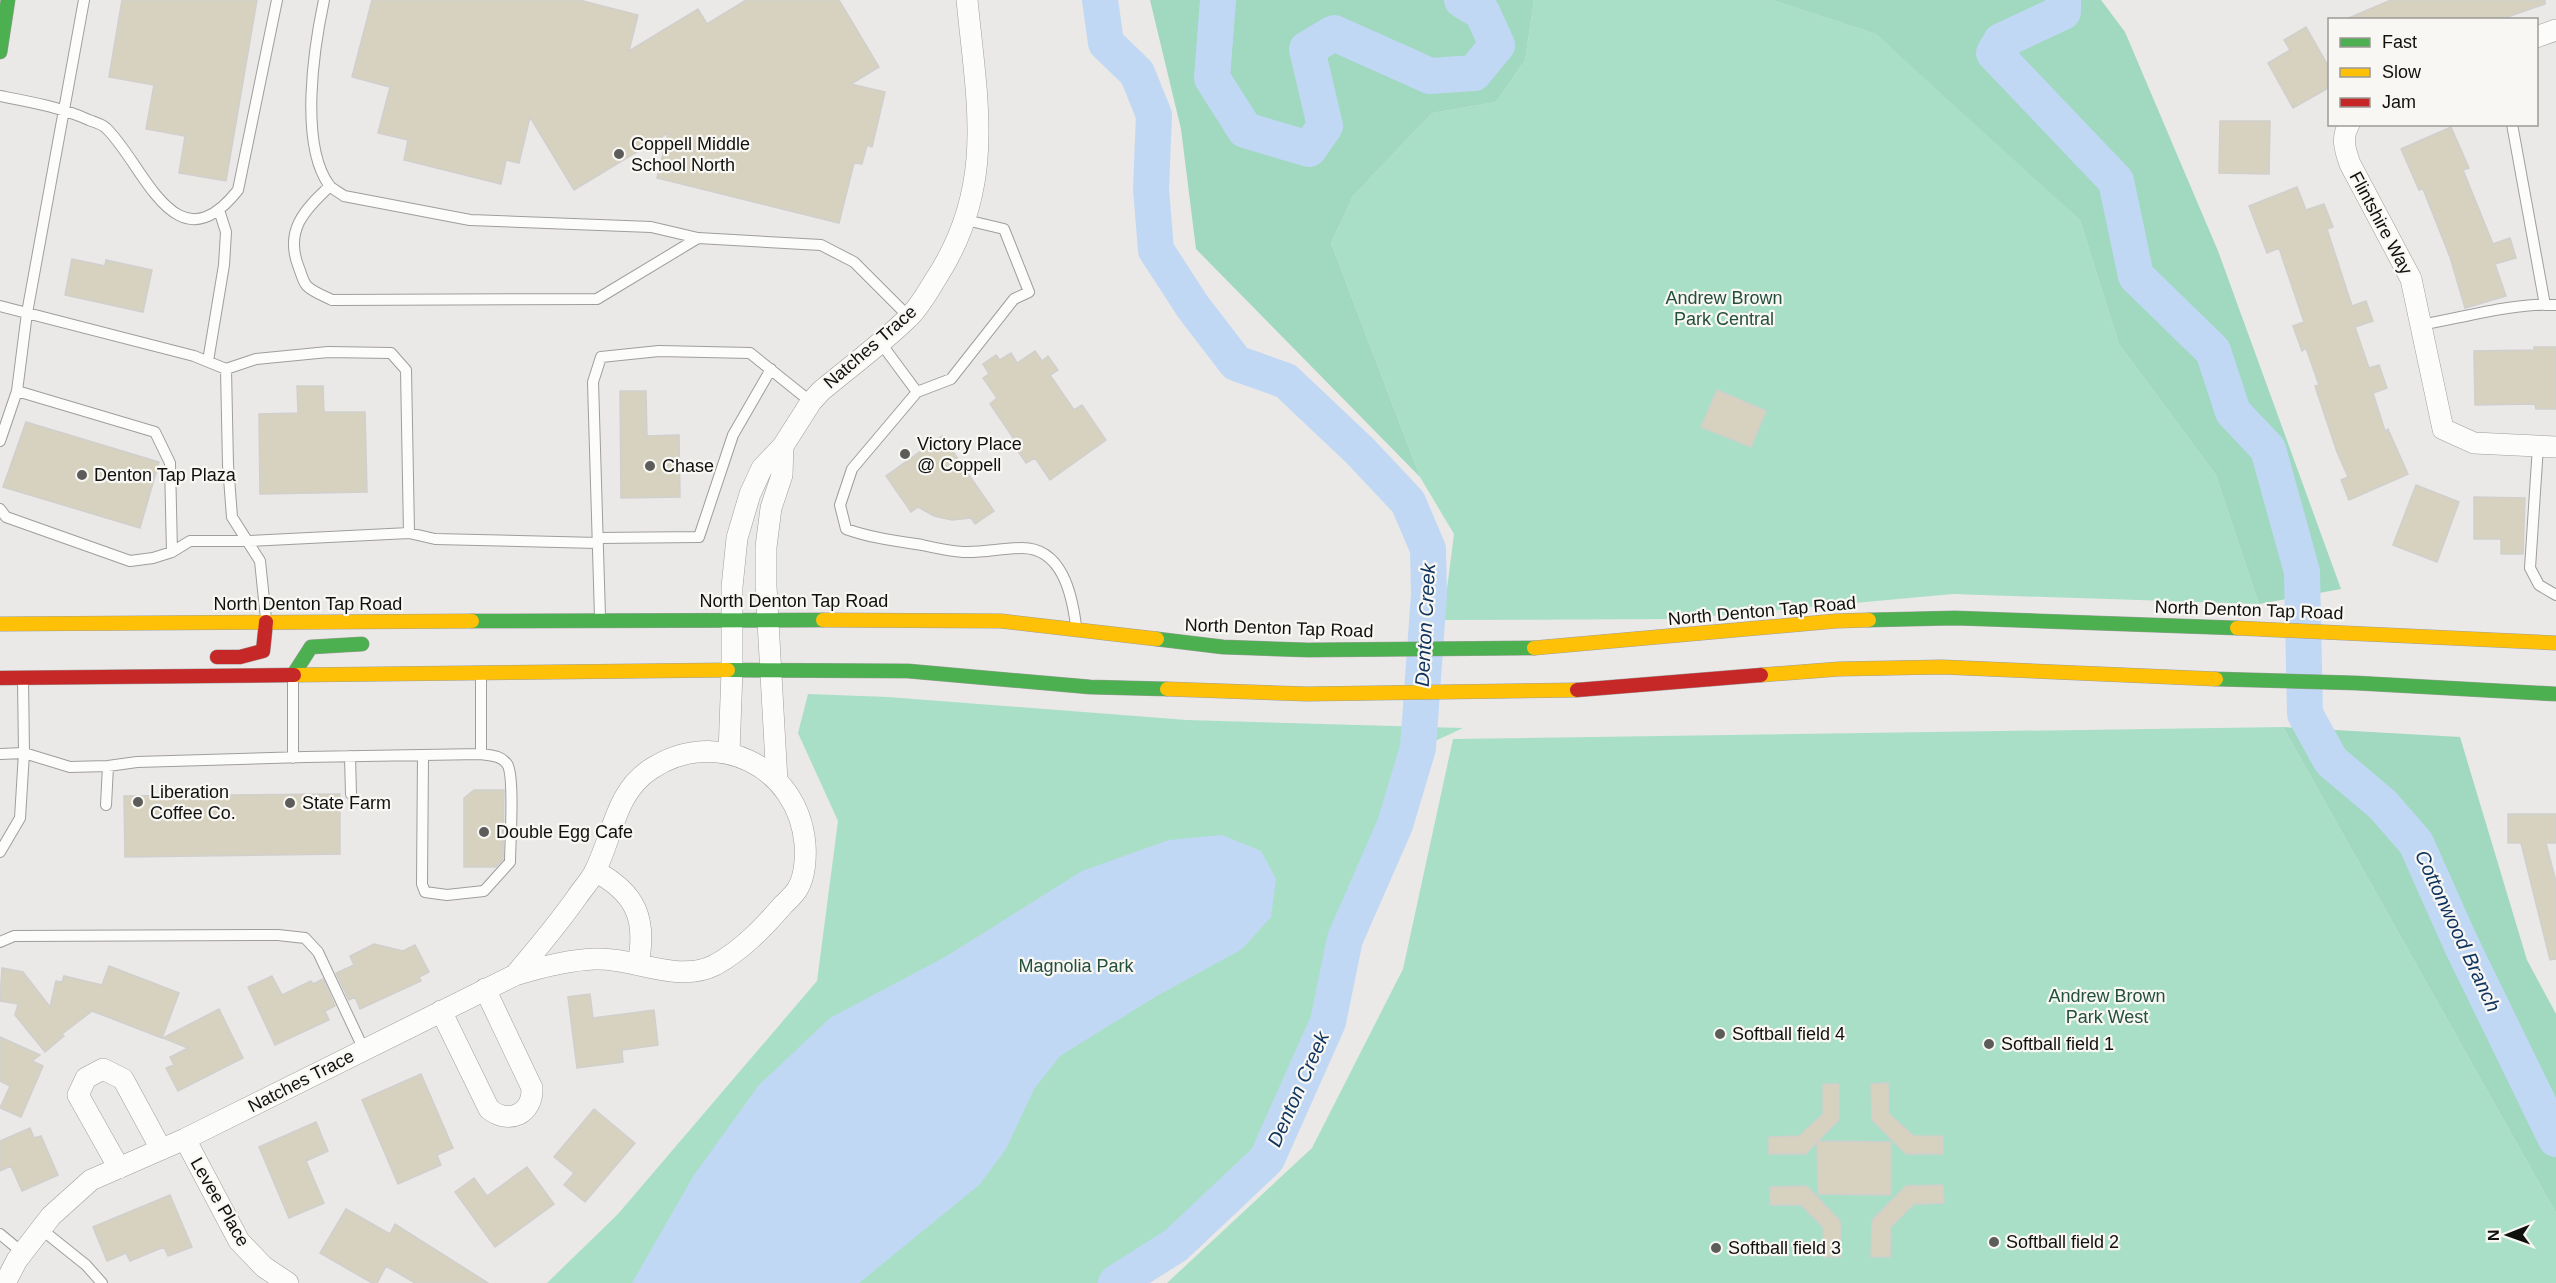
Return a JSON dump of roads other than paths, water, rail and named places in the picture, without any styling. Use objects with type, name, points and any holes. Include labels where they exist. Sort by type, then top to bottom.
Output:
[{"type":"main road","points":[[0,52],[8,0]]},
{"type":"main road","name":"North Denton Tap Road","points":[[0,624],[732,619],[1001,621],[1223,647],[1308,650],[1523,649],[1955,618],[2354,632],[2497,646],[2556,644]]},
{"type":"main road","points":[[207,657],[240,657],[263,651],[266,622]]},
{"type":"main road","points":[[437,633],[452,622]]},
{"type":"main road","points":[[293,675],[311,647],[376,644]]},
{"type":"main road","points":[[93,678],[132,661]]},
{"type":"main road","points":[[0,678],[732,670],[908,671],[1090,687],[1307,694],[1523,692],[1838,664],[2255,681],[2490,686],[2556,694]]},
{"type":"street","name":"Natches Trace","points":[[729,754],[732,571],[737,538],[750,494],[762,468],[783,446],[811,402],[909,317],[950,257],[966,220],[975,184],[980,136],[967,0]]},
{"type":"street","points":[[2538,36],[2556,30]]},
{"type":"street","name":"Flintshire Way","points":[[2348,126],[2343,146],[2350,164],[2411,279],[2442,429],[2474,443],[2547,446]]},
{"type":"street","name":"Natches Trace","points":[[777,781],[766,547],[771,508],[782,475],[783,446]]},
{"type":"street","name":"Natches Trace","points":[[5,1283],[23,1253],[51,1216],[91,1180],[185,1139],[515,975],[552,964],[596,958],[638,964],[661,971],[713,966],[758,933],[798,888],[806,857],[803,825],[790,796],[769,772],[741,756],[709,750],[678,755],[650,770],[627,792],[613,821],[595,871],[555,929],[515,975]]},
{"type":"street","points":[[595,871],[615,882],[630,898],[640,919],[643,942],[638,964]]},
{"type":"street","points":[[441,1011],[489,1109],[502,1117],[519,1115],[530,1104],[532,1088],[485,989]]},
{"type":"street","points":[[119,1168],[78,1095],[86,1078],[103,1069],[123,1079],[161,1149]]},
{"type":"street","name":"Levee Place","points":[[185,1139],[239,1241],[264,1268],[288,1283]]},
{"type":"lane","points":[[0,441],[17,391],[27,313],[84,0]]},
{"type":"lane","points":[[0,96],[63,108],[105,127],[159,200],[180,217],[201,218],[225,207],[238,190],[277,0]]},
{"type":"lane","points":[[324,0],[314,47],[311,107],[317,161],[330,186],[344,195],[470,220],[651,227],[698,238],[821,245],[854,262],[909,317]]},
{"type":"lane","points":[[2421,325],[2550,305],[2512,126]]},
{"type":"lane","points":[[330,186],[307,208],[298,221],[294,256],[306,285],[332,300],[597,299],[698,238]]},
{"type":"lane","points":[[208,361],[224,265],[226,232],[219,210]]},
{"type":"lane","points":[[966,220],[1004,229],[1029,292],[1014,299],[951,379],[917,392],[852,469],[840,505],[846,529],[864,536],[961,552],[1022,548],[1037,550],[1051,558],[1060,569],[1073,603],[1077,630]]},
{"type":"lane","points":[[0,306],[208,361],[226,369],[256,359],[328,352],[391,353],[406,370],[409,533]]},
{"type":"lane","points":[[880,342],[917,392]]},
{"type":"lane","points":[[600,620],[593,382],[601,357],[658,351],[750,353],[811,402]]},
{"type":"lane","points":[[226,369],[228,465],[232,517],[261,561],[266,622]]},
{"type":"lane","points":[[0,509],[6,517],[130,561],[153,558],[172,552],[190,542],[409,533],[435,539],[598,541],[699,537],[733,435],[771,369]]},
{"type":"lane","points":[[17,391],[155,432],[170,463],[172,552]]},
{"type":"lane","points":[[2547,446],[2530,568],[2539,585],[2556,595]]},
{"type":"lane","points":[[481,673],[481,754]]},
{"type":"lane","points":[[293,675],[293,758]]},
{"type":"lane","points":[[0,852],[20,818],[24,778],[23,678]]},
{"type":"lane","points":[[0,754],[24,753],[70,767],[108,766],[136,762],[350,756],[481,754],[501,758],[509,766],[510,862],[484,891],[447,895],[425,892],[422,884],[423,756]]},
{"type":"lane","points":[[350,756],[351,794]]},
{"type":"lane","points":[[105,805],[108,766]]},
{"type":"lane","points":[[0,942],[14,936],[278,935],[305,938],[318,952],[364,1050]]},
{"type":"lane","points":[[42,1228],[86,1265],[102,1283]]},
{"type":"lane","points":[[0,1234],[23,1253]]},
{"type":"water","points":[[1222,835],[1261,851],[1276,879],[1271,917],[1242,949],[1155,997],[1060,1056],[1034,1089],[1006,1149],[979,1185],[859,1283],[632,1283],[694,1175],[759,1085],[830,1018],[945,957],[1082,871],[1169,840]]},
{"type":"waterway","name":"Denton Creek","points":[[1100,0],[1106,43],[1137,73],[1154,115],[1151,189],[1156,250],[1193,307],[1236,363],[1286,381],[1360,451],[1408,502],[1428,549],[1429,594],[1418,748],[1395,825],[1345,939],[1328,1022],[1267,1159],[1176,1245],[1116,1283]]},
{"type":"waterway","name":"Cottonwood Branch","points":[[1218,0],[1212,78],[1245,130],[1309,149],[1325,126],[1307,49],[1334,33],[1430,76],[1474,73],[1497,45],[1482,12],[1462,0]]},
{"type":"waterway","name":"Cottonwood Branch","points":[[2063,0],[2063,12],[2001,41],[1994,53],[2116,181],[2136,276],[2213,351],[2233,412],[2268,449],[2302,572],[2305,714],[2331,761],[2383,805],[2416,843],[2461,944],[2556,1139]]},
{"type":"place","name":"Coppell Middle School North","points":[[619,154]]},
{"type":"place","name":"Victory Place @ Coppell","points":[[905,454]]},
{"type":"place","name":"Chase","points":[[650,466]]},
{"type":"place","name":"Denton Tap Plaza","points":[[82,475]]},
{"type":"place","name":"Liberation Coffee Co.","points":[[138,802]]},
{"type":"place","name":"State Farm","points":[[290,803]]},
{"type":"place","name":"Double Egg Cafe","points":[[484,832]]},
{"type":"place","name":"Softball field 4","points":[[1720,1034]]},
{"type":"place","name":"Softball field 1","points":[[1989,1044]]},
{"type":"place","name":"Softball field 2","points":[[1994,1242]]},
{"type":"place","name":"Softball field 3","points":[[1716,1248]]},
{"type":"park label","name":"Andrew Brown Park Central","points":[[1724,308]]},
{"type":"park label","name":"Magnolia Park","points":[[1076,966]]},
{"type":"park label","name":"Andrew Brown Park West","points":[[2107,1006]]}]
